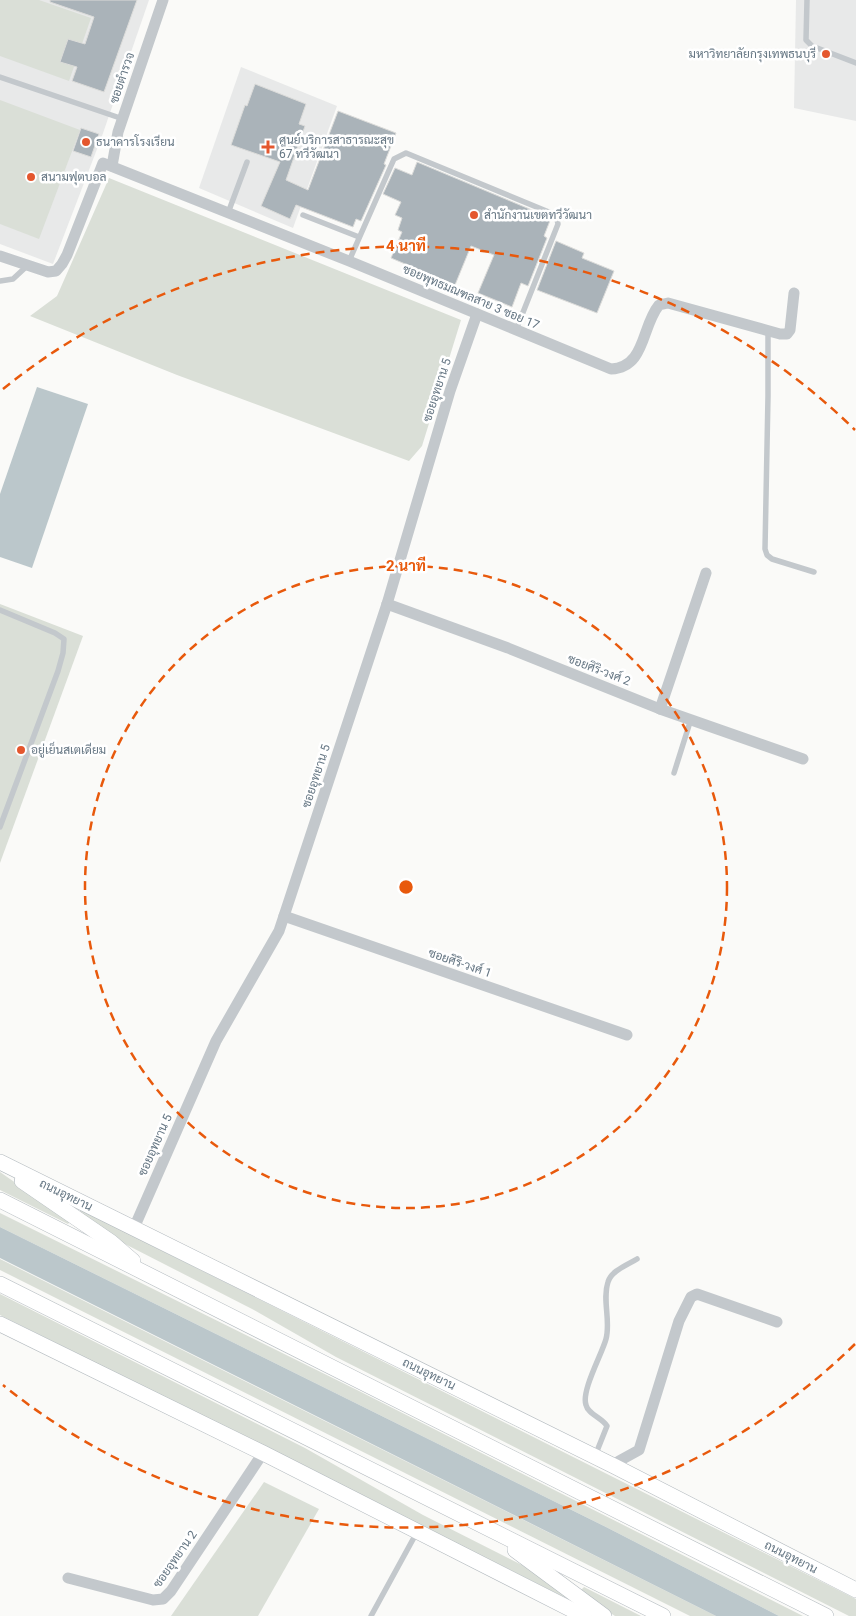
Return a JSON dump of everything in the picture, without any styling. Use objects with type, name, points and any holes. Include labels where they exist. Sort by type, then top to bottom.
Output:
[{"type":"main road","name":"ถนนอุทยาน","points":[[0,1162],[595,1456],[856,1590]]},
{"type":"main road","points":[[0,1166],[111,1242],[149,1275]]},
{"type":"main road","points":[[0,1200],[826,1616]]},
{"type":"main road","points":[[0,1284],[663,1616]]},
{"type":"main road","points":[[0,1324],[263,1453],[584,1616]]},
{"type":"main road","points":[[481,1526],[604,1616]]},
{"type":"street","name":"ซอยตำรวจ","points":[[112,166],[118,132],[163,0]]},
{"type":"street","points":[[0,256],[48,272],[56,271],[62,264],[103,163],[112,166]]},
{"type":"street","name":"ซอยพุทธมณฑลสาย 3 ซอย 17","points":[[112,166],[349,261],[611,370],[621,369],[629,364],[637,354],[653,311],[659,305],[668,303],[768,331],[786,334],[790,330],[794,293]]},
{"type":"street","name":"ซอยอุทยาน 5","points":[[134,1228],[216,1041],[284,916],[387,604],[450,391],[477,314]]},
{"type":"street","points":[[660,709],[706,573]]},
{"type":"street","name":"ซอยศิริ-วงศ์ 2","points":[[387,604],[508,648],[660,709],[803,759]]},
{"type":"street","name":"ซอยศิริ-วงศ์ 1","points":[[284,916],[627,1034]]},
{"type":"street","points":[[614,1466],[639,1450],[679,1321],[692,1297],[697,1294],[777,1322]]},
{"type":"street","name":"ซอยอุทยาน 2","points":[[68,1578],[153,1600],[163,1599],[172,1591],[263,1453]]},
{"type":"lane","points":[[807,0],[806,40],[812,46],[856,63]]},
{"type":"lane","points":[[0,77],[123,119]]},
{"type":"lane","points":[[349,261],[394,159],[406,153],[556,215],[558,224],[516,330]]},
{"type":"lane","points":[[228,212],[247,162]]},
{"type":"lane","points":[[303,215],[359,237]]},
{"type":"lane","points":[[0,281],[13,279],[27,266]]},
{"type":"lane","points":[[768,331],[765,549],[767,555],[772,559],[814,572]]},
{"type":"lane","points":[[0,610],[55,633],[64,639],[63,653],[58,671],[0,827]]},
{"type":"lane","points":[[674,773],[691,719]]},
{"type":"lane","points":[[595,1456],[607,1426],[589,1410],[585,1398],[606,1338],[608,1320],[607,1284],[614,1273],[636,1259]]},
{"type":"lane","points":[[371,1616],[417,1532]]},
{"type":"shaded area","points":[[0,0],[149,0],[102,136],[53,264],[0,244]]},
{"type":"shaded area","points":[[0,0],[39,0],[91,18],[69,81],[0,56]]},
{"type":"shaded area","name":"มหาวิทยาลัยกรุงเทพธนบุรี","points":[[796,0],[856,0],[856,121],[794,108]]},
{"type":"shaded area","name":"ศูนย์บริการสาธารณะสุข 67 ทวีวัฒนา","points":[[241,67],[337,106],[293,228],[199,188]]},
{"type":"shaded area","name":"สนามฟุตบอล","points":[[0,100],[80,130],[39,239],[0,224]]},
{"type":"shaded area","points":[[109,178],[461,320],[422,446],[409,461],[177,375],[30,316],[57,296]]},
{"type":"shaded area","points":[[37,387],[88,404],[32,568],[0,557],[0,494]]},
{"type":"shaded area","name":"อยู่เย็นสเตเดียม","points":[[0,604],[83,636],[0,863]]},
{"type":"shaded area","points":[[0,1172],[70,1221],[68,1224],[0,1190]]},
{"type":"shaded area","points":[[81,1210],[856,1599],[856,1616],[849,1616],[336,1357],[254,1310],[123,1243],[78,1215]]},
{"type":"shaded area","points":[[0,1213],[359,1391],[803,1616],[779,1616],[606,1527],[0,1227]]},
{"type":"shaded area","points":[[0,1227],[606,1527],[779,1616],[716,1616],[0,1258]]},
{"type":"shaded area","points":[[0,1259],[716,1616],[690,1616],[0,1270]]},
{"type":"shaded area","points":[[0,1294],[305,1448],[423,1515],[522,1565],[574,1598],[572,1601],[0,1315]]},
{"type":"shaded area","points":[[264,1482],[319,1509],[258,1616],[171,1616]]},
{"type":"shaded area","points":[[584,1587],[641,1616],[615,1616],[579,1592]]},
{"type":"building","points":[[50,0],[137,0],[104,92],[72,81],[77,67],[60,62],[68,39],[85,44],[94,17],[50,2]]},
{"type":"building","points":[[255,84],[306,104],[299,124],[305,126],[286,180],[308,190],[338,111],[396,133],[384,164],[386,165],[361,221],[356,219],[353,227],[296,205],[290,219],[261,206],[280,162],[231,145],[245,105],[247,106]]},
{"type":"building","name":"ธนาคารโรงเรียน","points":[[81,128],[99,134],[91,157],[73,151]]},
{"type":"building","name":"สำนักงานเขตทวีวัฒนา","points":[[417,162],[551,218],[544,236],[547,238],[528,286],[521,283],[512,307],[478,293],[494,255],[471,246],[455,285],[391,258],[402,232],[398,230],[402,218],[395,215],[401,202],[383,194],[395,168],[412,175]]},
{"type":"building","points":[[556,241],[584,253],[582,258],[614,271],[597,313],[537,290]]},
{"type":"place","name":"มหาวิทยาลัยกรุงเทพธนบุรี","points":[[826,54]]},
{"type":"place","name":"ธนาคารโรงเรียน","points":[[86,142]]},
{"type":"place","name":"ศูนย์บริการสาธารณะสุข 67 ทวีวัฒนา","points":[[268,147]]},
{"type":"place","name":"สนามฟุตบอล","points":[[31,177]]},
{"type":"place","name":"สำนักงานเขตทวีวัฒนา","points":[[474,215]]},
{"type":"place","name":"อยู่เย็นสเตเดียม","points":[[21,750]]}]
